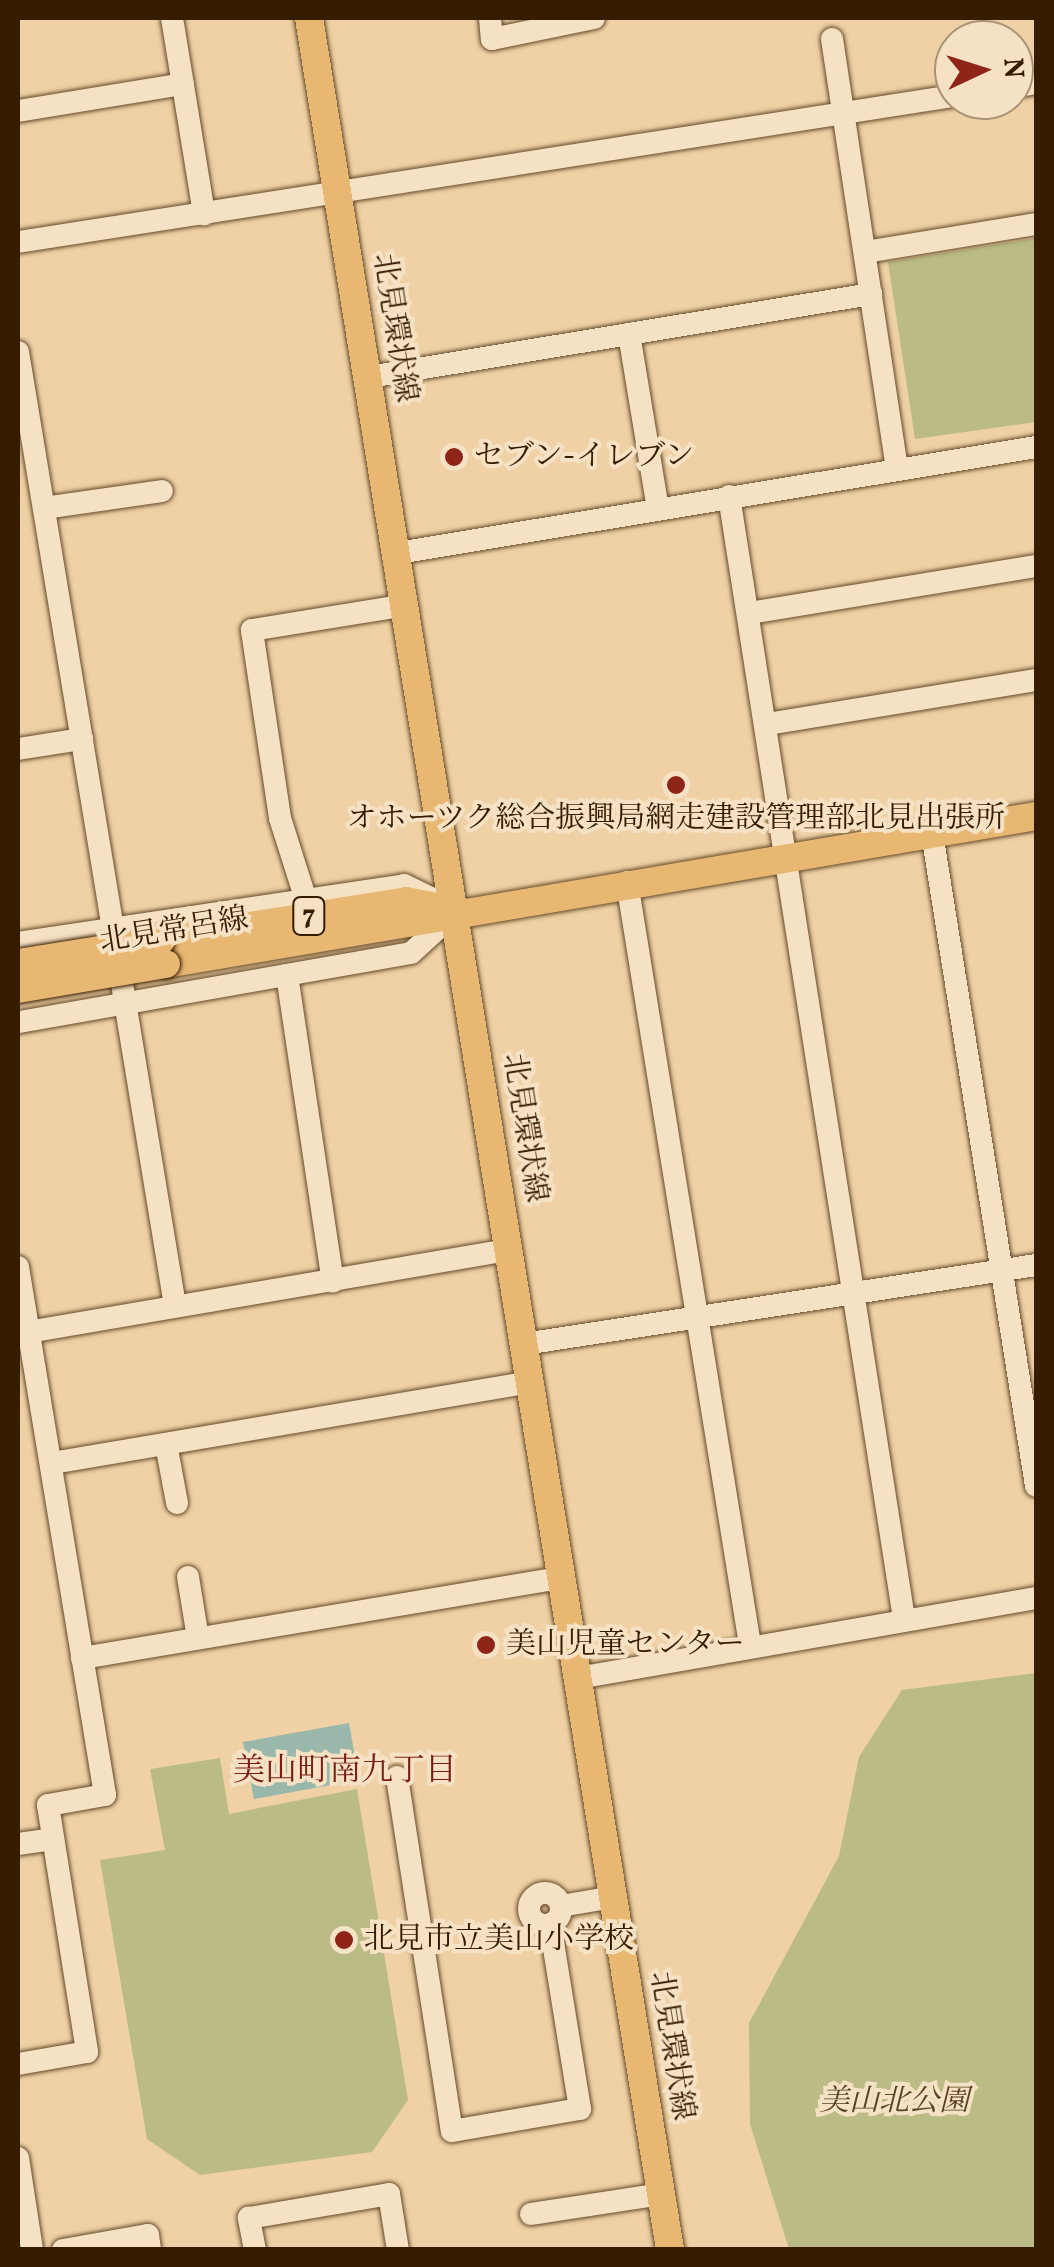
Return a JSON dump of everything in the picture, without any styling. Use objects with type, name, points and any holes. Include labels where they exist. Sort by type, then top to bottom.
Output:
[{"type":"main road","name":"北見環状線","points":[[309,18],[457,911],[670,2250]]},
{"type":"main road","name":"北見常呂線","points":[[18,963],[410,928],[457,911],[1036,816]]},
{"type":"main road","name":"北見常呂線","points":[[18,988],[164,952]]},
{"type":"street","points":[[172,18],[204,214]]},
{"type":"street","points":[[490,18],[492,39],[594,18]]},
{"type":"street","points":[[832,39],[897,468]]},
{"type":"street","points":[[18,111],[182,84]]},
{"type":"street","points":[[18,242],[934,99]]},
{"type":"street","points":[[865,252],[1036,224]]},
{"type":"street","points":[[369,377],[871,294]]},
{"type":"street","points":[[630,334],[658,509]]},
{"type":"street","points":[[18,352],[175,1306]]},
{"type":"street","points":[[398,553],[1036,448]]},
{"type":"street","points":[[44,508],[162,491]]},
{"type":"street","points":[[729,496],[767,724],[848,1296],[904,1619]]},
{"type":"street","points":[[749,613],[1036,566]]},
{"type":"street","points":[[305,897],[280,818],[252,630],[406,604]]},
{"type":"street","points":[[767,724],[1036,680]]},
{"type":"street","points":[[18,749],[82,739]]},
{"type":"street","points":[[932,833],[1036,1486]]},
{"type":"street","points":[[628,882],[750,1645]]},
{"type":"street","points":[[18,943],[404,885],[457,911],[411,953],[18,1022]]},
{"type":"street","points":[[287,975],[333,1282]]},
{"type":"street","points":[[28,1332],[510,1250]]},
{"type":"street","points":[[524,1344],[1036,1265]]},
{"type":"street","points":[[18,1267],[105,1795],[48,1805],[86,2052],[18,2064]]},
{"type":"street","points":[[52,1463],[531,1382]]},
{"type":"street","points":[[166,1444],[177,1503]]},
{"type":"street","points":[[188,1577],[198,1638]]},
{"type":"street","points":[[82,1658],[561,1578]]},
{"type":"street","points":[[578,1678],[1036,1598]]},
{"type":"street","points":[[397,1777],[452,2130],[580,2108],[556,1915],[613,1897]]},
{"type":"street","points":[[18,1844],[53,1839]]},
{"type":"street","points":[[18,2158],[32,2250]]},
{"type":"street","points":[[255,2250],[250,2218],[390,2194],[398,2250]]},
{"type":"street","points":[[530,2214],[662,2194]]},
{"type":"street","points":[[63,2250],[148,2235],[150,2250]]},
{"type":"green space","points":[[1036,238],[1036,422],[915,439],[888,262]]},
{"type":"green space","name":"美山北公園","points":[[1036,1673],[1036,2249],[789,2249],[750,2124],[749,2023],[839,1856],[859,1757],[902,1690]]},
{"type":"green space","points":[[220,1758],[229,1814],[357,1789],[408,2100],[372,2152],[200,2175],[147,2139],[100,1860],[165,1850],[150,1769]]},
{"type":"shaded area","points":[[349,1723],[359,1780],[254,1799],[243,1742]]},
{"type":"place","name":"セブン-イレブン","points":[[454,457]]},
{"type":"place","name":"オホーツク総合振興局網走建設管理部北見出張所","points":[[676,785]]},
{"type":"place","name":"美山児童センター","points":[[486,1645]]},
{"type":"place","name":"北見市立美山小学校","points":[[344,1940]]},
{"type":"district","name":"美山町南九丁目","points":[[345,1772]]}]
